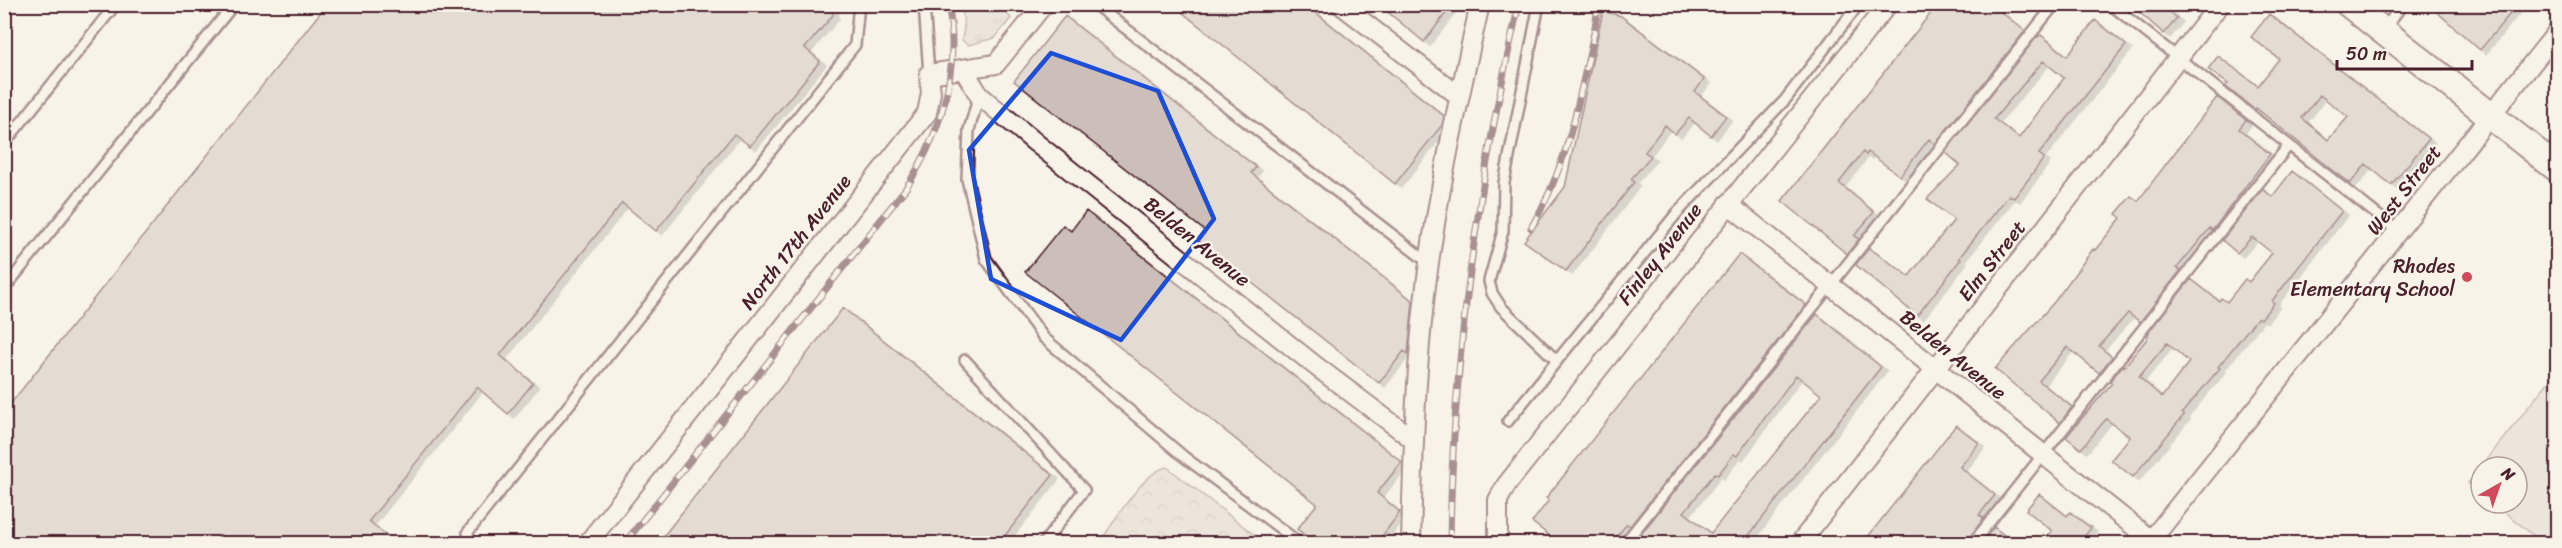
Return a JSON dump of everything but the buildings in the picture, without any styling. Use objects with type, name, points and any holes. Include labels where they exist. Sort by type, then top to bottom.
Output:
[{"type":"street","points":[[929,74],[996,64],[1044,4]]},
{"type":"street","points":[[1340,4],[1459,96]]},
{"type":"street","points":[[1411,543],[1414,440],[1429,263],[1459,96],[1480,4]]},
{"type":"street","name":"Finley Avenue","points":[[1498,543],[1498,500],[1507,484],[1888,4]]},
{"type":"street","name":"Elm Street","points":[[1799,543],[2220,4]]},
{"type":"street","points":[[2349,4],[2558,169]]},
{"type":"street","name":"West Street","points":[[2149,542],[2558,31]]},
{"type":"street","name":"Belden Avenue","points":[[964,70],[979,95],[1317,367],[1414,440]]},
{"type":"street","name":"North 17th Avenue","points":[[587,543],[927,113],[931,93],[929,74]]},
{"type":"street","name":"Belden Avenue","points":[[1728,204],[2149,542]]},
{"type":"lane","points":[[4,144],[116,4]]},
{"type":"lane","points":[[4,289],[234,4]]},
{"type":"lane","points":[[470,543],[468,532],[855,45],[859,4]]},
{"type":"lane","points":[[924,4],[929,74]]},
{"type":"lane","points":[[1094,4],[1429,263]]},
{"type":"lane","points":[[1539,4],[1504,183],[1503,231],[1489,281],[1492,293],[1501,307],[1557,362]]},
{"type":"lane","points":[[1508,421],[1677,213],[1785,100],[1859,4]]},
{"type":"lane","points":[[1624,543],[2055,4]]},
{"type":"lane","points":[[2110,4],[2399,232]]},
{"type":"lane","points":[[2382,31],[2403,4]]},
{"type":"lane","points":[[979,95],[969,130],[967,179],[986,259],[1044,338],[1183,456],[1301,543]]},
{"type":"lane","points":[[1972,543],[2289,145]]},
{"type":"lane","points":[[965,360],[1084,490],[1043,543]]},
{"type":"highlighted area","points":[[1051,53],[1158,91],[1214,219],[1121,340],[991,279],[969,150]]},
{"type":"green space","points":[[962,5],[999,5],[1011,18],[995,38],[968,45],[962,40],[964,28]]},
{"type":"green space","points":[[2557,371],[2557,543],[2543,543],[2508,515],[2529,515],[2529,455],[2490,455]]},
{"type":"green space","points":[[1167,467],[1265,543],[1099,543],[1138,488],[1148,478]]},
{"type":"railway","points":[[624,544],[906,188],[929,145],[945,100],[952,53],[948,4]]},
{"type":"railway","points":[[1450,544],[1456,407],[1470,272],[1491,138],[1519,4]]},
{"type":"railway","points":[[1531,228],[1550,191],[1570,136],[1596,23],[1598,4]]},
{"type":"place","name":"Rhodes Elementary School","points":[[2467,277]]}]
